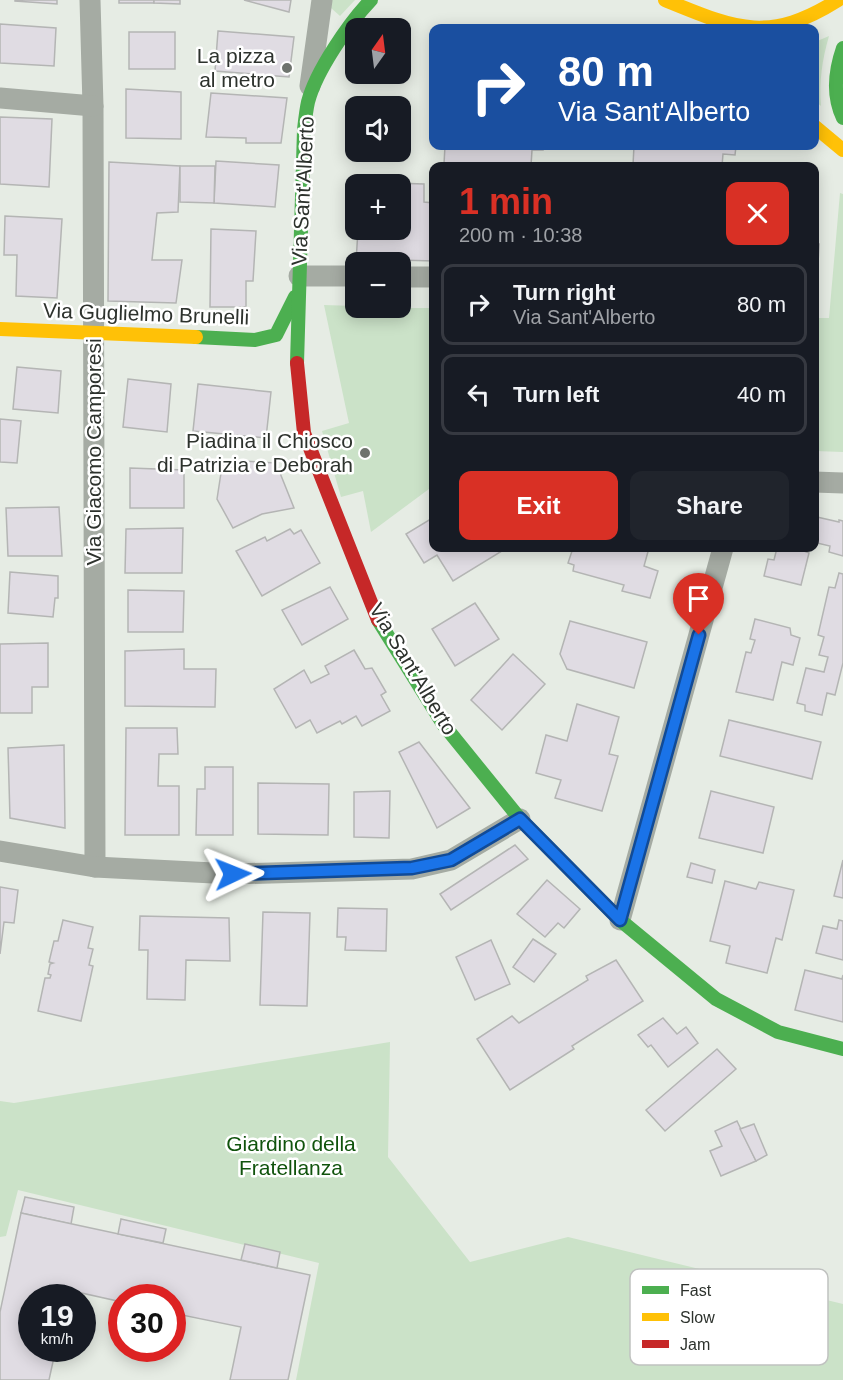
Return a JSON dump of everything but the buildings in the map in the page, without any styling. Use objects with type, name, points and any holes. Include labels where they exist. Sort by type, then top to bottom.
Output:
[{"type":"street","name":"Via Giacomo Camporesi","points":[[90,0],[93,106],[95,867]]},
{"type":"street","name":"Via Sant'Alberto","points":[[322,0],[304,130],[297,373],[304,434],[378,621],[443,724],[520,819],[620,920],[716,999],[778,1032],[843,1049]]},
{"type":"street","points":[[308,100],[330,57],[362,7],[371,0]]},
{"type":"street","points":[[654,0],[685,23]]},
{"type":"street","points":[[665,0],[719,22],[732,24]]},
{"type":"street","points":[[793,24],[838,0]]},
{"type":"street","points":[[843,48],[835,84],[839,112],[843,118]]},
{"type":"street","points":[[0,98],[93,106]]},
{"type":"street","points":[[819,130],[843,150]]},
{"type":"street","points":[[299,282],[345,277]]},
{"type":"street","points":[[411,277],[429,277]]},
{"type":"street","name":"Via Guglielmo Brunelli","points":[[0,329],[255,340],[276,335],[286,317],[299,282]]},
{"type":"street","points":[[819,482],[843,483]]},
{"type":"street","points":[[620,920],[722,552]]},
{"type":"street","points":[[0,851],[95,867],[233,874],[412,868],[451,860],[520,819]]},
{"type":"green space","points":[[332,0],[355,0],[340,16],[331,8]]},
{"type":"green space","points":[[829,36],[820,88],[821,106],[819,104],[819,40]]},
{"type":"green space","points":[[840,193],[843,194],[843,452],[819,451],[819,318],[829,318]]},
{"type":"green space","points":[[324,305],[345,306],[345,318],[411,318],[411,308],[429,308],[429,489],[371,532],[363,491],[341,497],[322,431],[349,423]]},
{"type":"green space","name":"Giardino della Fratellanza","points":[[390,1042],[388,1157],[470,1262],[568,1237],[699,1269],[630,1269],[630,1365],[828,1365],[828,1300],[843,1304],[843,1380],[296,1380],[319,1263],[18,1190],[6,1236],[0,1237],[0,1101],[14,1103]]},
{"type":"traffic: fast","points":[[297,363],[304,130],[307,105],[326,62],[353,21],[371,0]]},
{"type":"traffic: fast","points":[[843,48],[836,83],[837,101],[843,118]]},
{"type":"traffic: fast","points":[[196,337],[255,340],[276,335],[295,297]]},
{"type":"traffic: fast","points":[[378,620],[443,724],[520,819],[620,920],[716,999],[778,1032],[843,1049]]},
{"type":"traffic: slow","points":[[665,0],[732,24]]},
{"type":"traffic: slow","points":[[786,24],[813,14],[838,0]]},
{"type":"traffic: slow","points":[[819,130],[843,150]]},
{"type":"traffic: slow","points":[[0,329],[196,337]]},
{"type":"traffic: jam","points":[[297,363],[304,433],[378,620]]},
{"type":"place","name":"La pizza al metro","points":[[287,68]]},
{"type":"place","name":"Piadina il Chiosco di Patrizia e Deborah","points":[[365,453]]},
{"type":"route","points":[[233,874],[412,868],[451,860],[520,819],[620,920],[699,635]]}]
